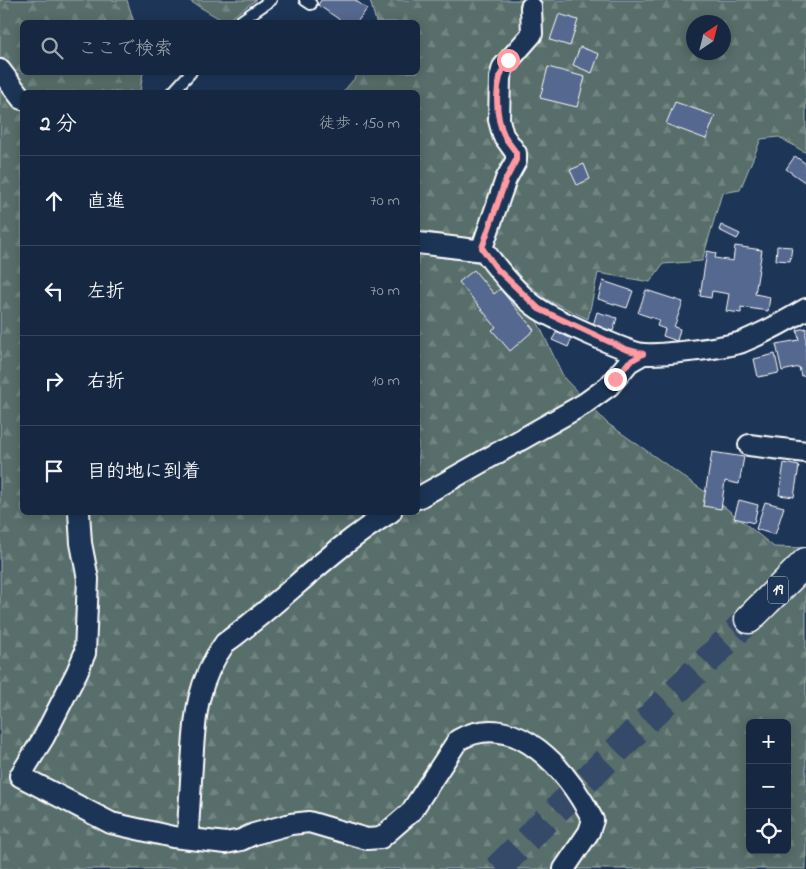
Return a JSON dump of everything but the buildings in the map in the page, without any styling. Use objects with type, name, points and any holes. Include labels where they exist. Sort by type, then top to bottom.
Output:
[{"type":"main road","name":"19","points":[[750,619],[806,562]]},
{"type":"street","points":[[531,7],[532,34],[503,67],[500,78],[499,120],[504,135],[516,153],[516,160],[506,179],[482,248],[497,269],[539,309],[625,349],[643,354],[680,352],[739,343],[765,332],[806,309]]},
{"type":"street","points":[[0,70],[20,96]]},
{"type":"street","points":[[420,243],[484,251]]},
{"type":"street","points":[[420,497],[584,404],[609,386],[629,362],[643,354]]},
{"type":"street","points":[[749,445],[806,452]]},
{"type":"street","points":[[79,515],[81,543],[88,579],[85,653],[78,672],[44,737],[20,776],[110,823],[135,830],[226,843],[291,824],[310,822],[367,839],[381,838],[411,812],[458,740],[470,733],[508,734],[534,745],[554,762],[584,802],[593,820],[588,832],[564,869]]},
{"type":"street","points":[[188,838],[194,721],[206,676],[214,659],[225,643],[338,550],[367,527],[386,515]]},
{"type":"lane","points":[[242,20],[271,0]]},
{"type":"lane","points":[[175,90],[188,75]]},
{"type":"green space","points":[[0,0],[127,0],[133,20],[20,20],[20,75],[143,75],[140,90],[20,90],[20,515],[420,515],[420,254],[481,263],[531,308],[564,378],[607,423],[711,496],[774,547],[806,548],[806,869],[0,869]]},
{"type":"green space","points":[[188,0],[256,0],[228,20],[222,20]]},
{"type":"green space","points":[[370,0],[806,0],[806,153],[779,137],[761,139],[740,190],[722,193],[702,261],[663,264],[650,282],[598,273],[588,319],[546,299],[477,241],[420,230],[420,90],[345,90],[357,75],[420,75],[420,20],[375,20]]},
{"type":"tunnel","points":[[497,869],[749,619]]},
{"type":"route","points":[[508,60],[503,67],[500,78],[499,120],[507,142],[516,153],[516,160],[510,168],[482,248],[497,269],[539,309],[625,349],[643,354],[629,362],[615,379]]}]
